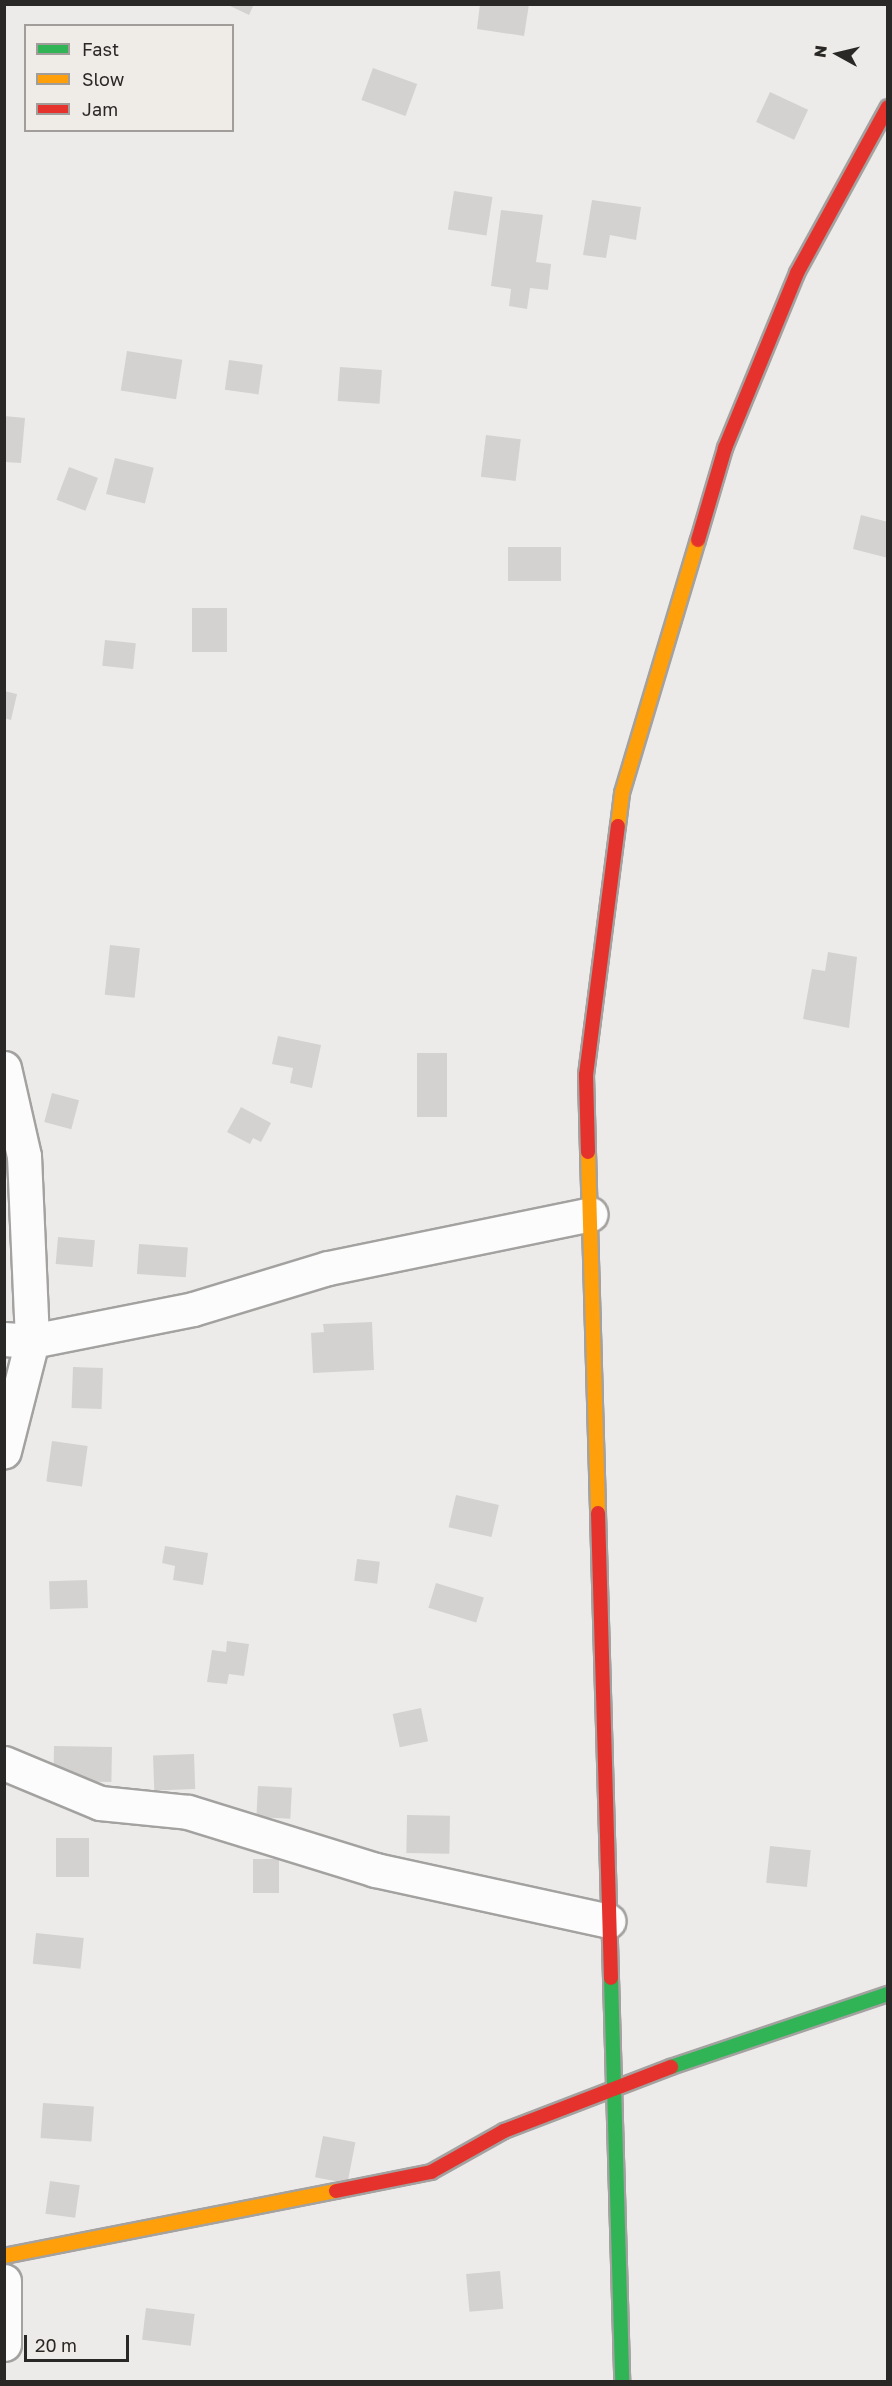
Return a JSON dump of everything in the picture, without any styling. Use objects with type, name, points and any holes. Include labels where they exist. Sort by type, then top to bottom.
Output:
[{"type":"street","points":[[622,2382],[586,1075],[622,793],[725,448],[797,273],[888,107]]},
{"type":"street","points":[[4,1068],[24,1156],[18,1340],[4,1451]]},
{"type":"street","points":[[18,1340],[193,1308],[328,1269],[591,1214]]},
{"type":"street","points":[[4,1763],[100,1803],[188,1812],[375,1870],[608,1921]]},
{"type":"street","points":[[4,2256],[431,2172],[504,2131],[613,2092],[714,2050],[888,1994]]},
{"type":"street","points":[[4,2281],[4,2344]]},
{"type":"building","points":[[226,4],[254,4],[249,15]]},
{"type":"building","points":[[480,4],[529,4],[524,36],[477,29]]},
{"type":"building","points":[[373,68],[417,84],[406,116],[361,100]]},
{"type":"building","points":[[770,92],[808,110],[794,140],[756,122]]},
{"type":"building","points":[[454,191],[493,197],[486,236],[448,230]]},
{"type":"building","points":[[592,200],[641,207],[636,240],[610,235],[606,258],[583,255]]},
{"type":"building","points":[[501,210],[543,215],[536,262],[551,264],[548,290],[530,288],[527,309],[509,306],[511,289],[491,286]]},
{"type":"building","points":[[127,351],[182,360],[176,399],[121,391]]},
{"type":"building","points":[[229,360],[263,365],[258,394],[225,390]]},
{"type":"building","points":[[340,367],[382,370],[380,404],[338,401]]},
{"type":"building","points":[[4,416],[25,418],[21,463],[4,462]]},
{"type":"building","points":[[486,435],[521,439],[516,481],[481,477]]},
{"type":"building","points":[[115,458],[154,468],[145,504],[106,494]]},
{"type":"building","points":[[69,467],[98,478],[85,511],[56,500]]},
{"type":"building","points":[[861,515],[888,522],[888,558],[853,549]]},
{"type":"building","points":[[508,547],[561,547],[561,581],[508,581]]},
{"type":"building","points":[[192,608],[227,608],[227,652],[192,652]]},
{"type":"building","points":[[105,640],[136,643],[133,669],[102,666]]},
{"type":"building","points":[[4,691],[17,694],[11,720],[4,718]]},
{"type":"building","points":[[110,945],[140,948],[135,998],[105,995]]},
{"type":"building","points":[[828,952],[857,957],[849,1028],[803,1019],[812,969],[825,971]]},
{"type":"building","points":[[278,1036],[321,1045],[312,1088],[290,1083],[293,1068],[272,1064]]},
{"type":"building","points":[[417,1053],[447,1053],[447,1117],[417,1117]]},
{"type":"building","points":[[52,1093],[79,1100],[71,1129],[44,1122]]},
{"type":"building","points":[[241,1107],[271,1123],[261,1142],[253,1138],[250,1144],[227,1132]]},
{"type":"building","points":[[58,1237],[95,1240],[93,1267],[56,1264]]},
{"type":"building","points":[[139,1244],[188,1247],[186,1277],[137,1274]]},
{"type":"building","points":[[372,1322],[374,1370],[313,1373],[311,1333],[324,1332],[323,1324]]},
{"type":"building","points":[[73,1367],[103,1368],[102,1409],[72,1408]]},
{"type":"building","points":[[52,1441],[88,1446],[82,1487],[46,1482]]},
{"type":"building","points":[[456,1495],[499,1505],[491,1537],[449,1527]]},
{"type":"building","points":[[165,1546],[208,1553],[203,1585],[173,1580],[175,1566],[162,1563]]},
{"type":"building","points":[[357,1559],[380,1562],[377,1584],[354,1581]]},
{"type":"building","points":[[87,1580],[88,1608],[50,1609],[49,1581]]},
{"type":"building","points":[[436,1583],[484,1598],[476,1622],[428,1608]]},
{"type":"building","points":[[227,1641],[249,1644],[244,1676],[229,1674],[227,1684],[207,1682],[212,1650],[226,1652]]},
{"type":"building","points":[[421,1708],[428,1741],[400,1747],[393,1714]]},
{"type":"building","points":[[54,1746],[112,1747],[111,1782],[53,1781]]},
{"type":"building","points":[[194,1754],[195,1789],[154,1790],[153,1755]]},
{"type":"building","points":[[258,1786],[292,1788],[290,1819],[256,1817]]},
{"type":"building","points":[[407,1815],[450,1816],[449,1854],[406,1853]]},
{"type":"building","points":[[56,1838],[89,1838],[89,1877],[56,1877]]},
{"type":"building","points":[[770,1846],[811,1850],[807,1887],[766,1883]]},
{"type":"building","points":[[253,1859],[279,1859],[279,1893],[253,1893]]},
{"type":"building","points":[[36,1933],[84,1938],[80,1969],[33,1964]]},
{"type":"building","points":[[43,2103],[94,2107],[91,2141],[41,2138]]},
{"type":"building","points":[[323,2136],[355,2142],[347,2184],[315,2177]]},
{"type":"building","points":[[50,2181],[80,2185],[75,2218],[45,2214]]},
{"type":"building","points":[[500,2271],[503,2309],[469,2312],[466,2274]]},
{"type":"building","points":[[146,2308],[195,2314],[191,2346],[142,2340]]},
{"type":"traffic: fast","points":[[611,1978],[622,2382]]},
{"type":"traffic: fast","points":[[671,2067],[888,1994]]},
{"type":"traffic: slow","points":[[618,826],[622,793],[698,540]]},
{"type":"traffic: slow","points":[[588,1152],[598,1513]]},
{"type":"traffic: slow","points":[[4,2256],[336,2191]]},
{"type":"traffic: jam","points":[[698,540],[725,448],[797,273],[888,107]]},
{"type":"traffic: jam","points":[[588,1152],[586,1075],[618,826]]},
{"type":"traffic: jam","points":[[598,1513],[611,1978]]},
{"type":"traffic: jam","points":[[336,2191],[431,2172],[504,2131],[671,2067]]}]
